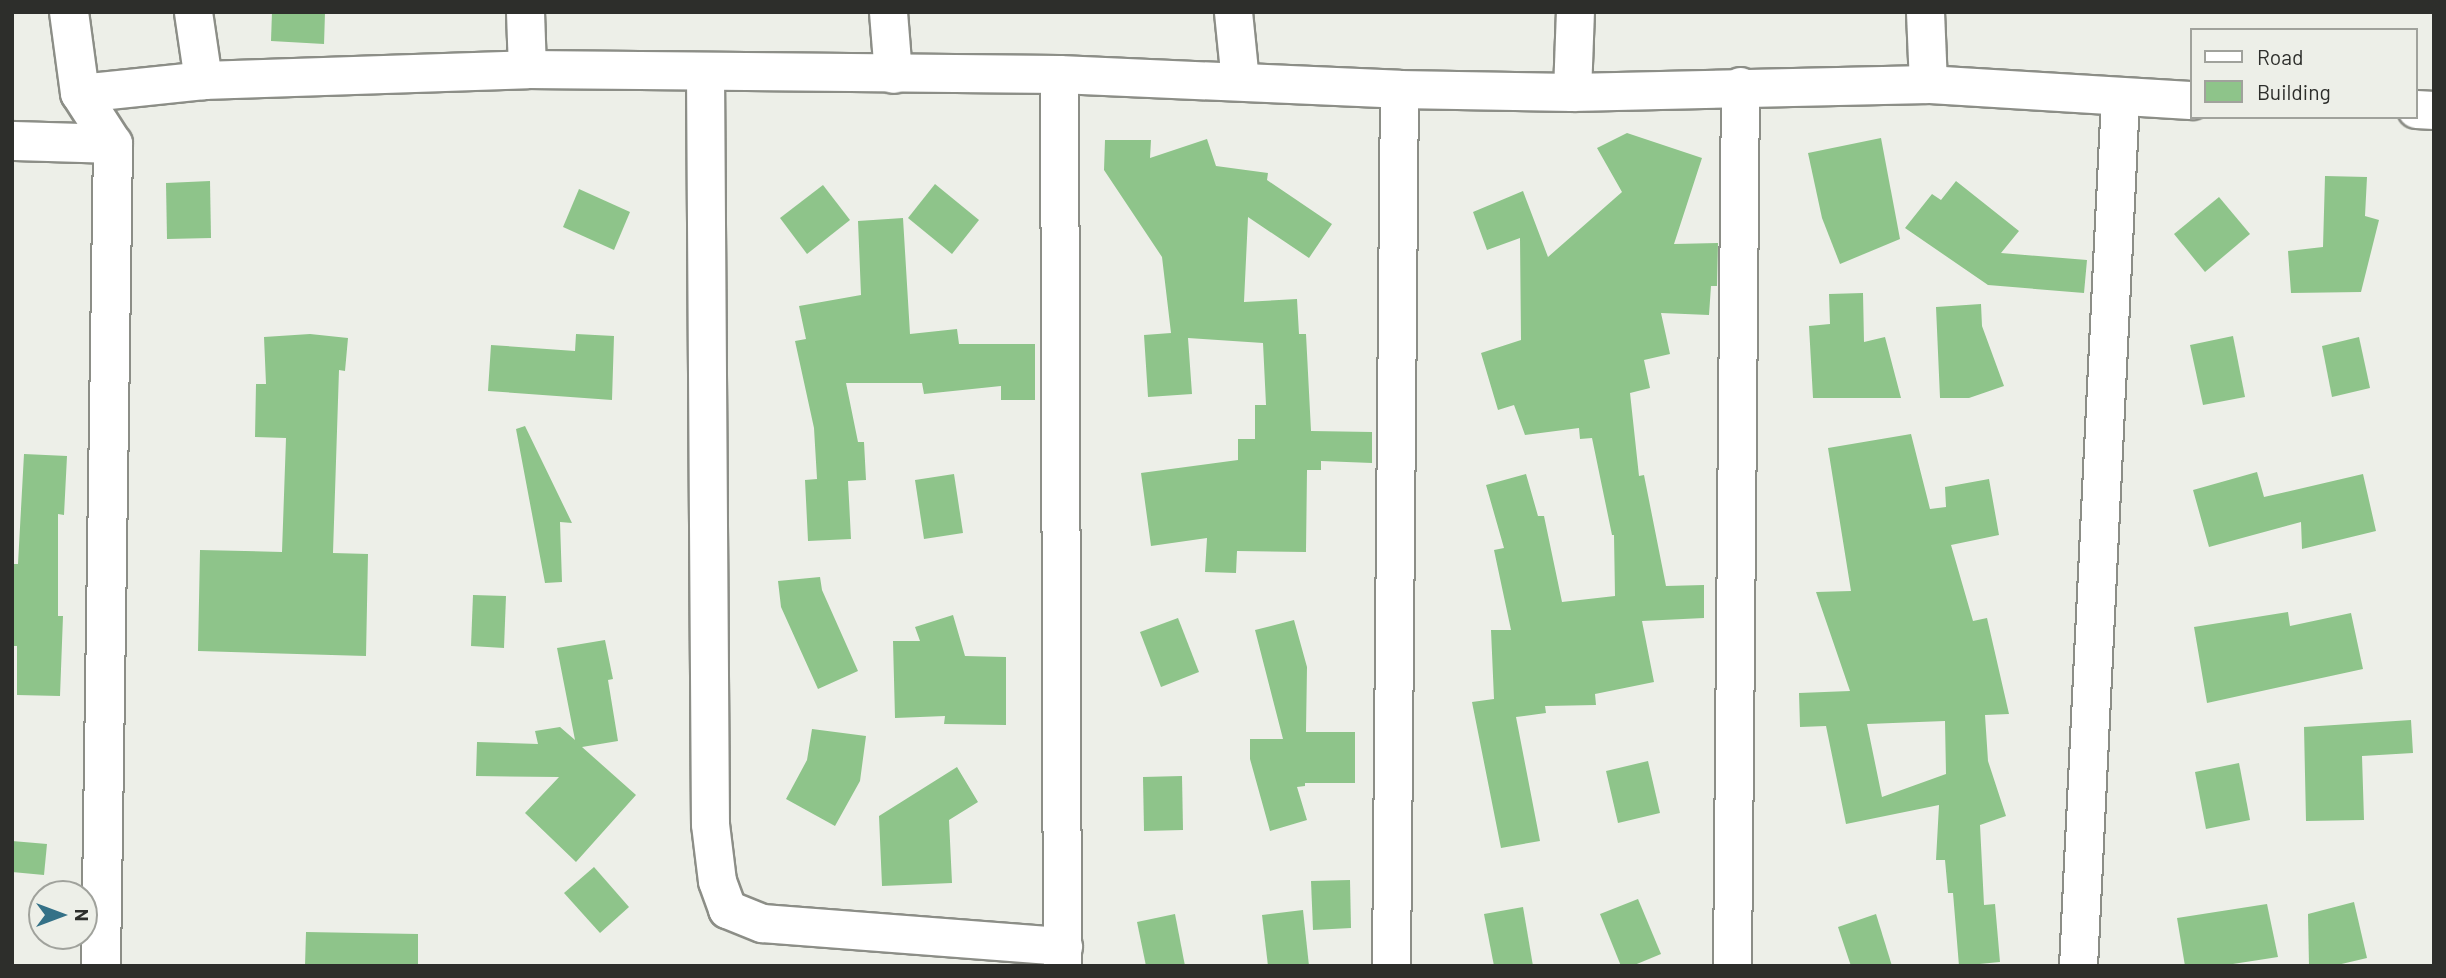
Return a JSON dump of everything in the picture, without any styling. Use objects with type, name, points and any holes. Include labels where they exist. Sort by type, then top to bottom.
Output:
[{"type":"street","points":[[69,12],[80,93],[113,144],[101,966]]},
{"type":"street","points":[[193,12],[203,80]]},
{"type":"street","points":[[525,12],[527,69]]},
{"type":"street","points":[[888,12],[893,74]]},
{"type":"street","points":[[1233,12],[1240,81]]},
{"type":"street","points":[[1572,92],[1575,12]]},
{"type":"street","points":[[1925,12],[1928,83]]},
{"type":"street","points":[[80,93],[203,80],[527,69],[1059,74],[1399,89],[1572,92],[1928,83],[2190,100]]},
{"type":"street","points":[[705,72],[710,824],[717,881],[727,909],[762,923],[1062,956],[1059,74]]},
{"type":"street","points":[[1732,966],[1740,86]]},
{"type":"street","points":[[1391,966],[1399,89]]},
{"type":"street","points":[[2078,966],[2120,97]]},
{"type":"street","points":[[12,141],[113,144]]},
{"type":"building","points":[[272,12],[325,12],[324,44],[271,41]]},
{"type":"building","points":[[1627,133],[1702,158],[1674,244],[1718,243],[1717,286],[1711,286],[1709,315],[1661,313],[1670,354],[1644,360],[1650,388],[1630,393],[1639,476],[1644,475],[1666,586],[1704,585],[1704,618],[1642,621],[1654,682],[1595,694],[1596,705],[1545,706],[1546,713],[1516,717],[1540,841],[1501,848],[1472,702],[1494,699],[1491,630],[1511,630],[1494,550],[1504,548],[1486,485],[1526,474],[1538,516],[1544,516],[1562,602],[1615,596],[1614,535],[1592,438],[1580,439],[1579,428],[1525,435],[1514,405],[1498,410],[1481,353],[1521,340],[1520,238],[1487,250],[1473,212],[1523,191],[1548,257],[1622,192],[1597,148]]},
{"type":"building","points":[[1881,138],[1900,239],[1840,264],[1822,218],[1808,153]]},
{"type":"building","points":[[1207,139],[1216,166],[1268,173],[1267,180],[1332,224],[1309,258],[1248,217],[1244,302],[1297,299],[1299,334],[1306,334],[1311,431],[1372,432],[1372,463],[1321,461],[1321,470],[1307,470],[1306,552],[1237,551],[1236,573],[1205,572],[1207,538],[1151,546],[1141,473],[1238,460],[1238,439],[1255,439],[1255,405],[1266,405],[1263,343],[1188,338],[1192,394],[1148,397],[1144,335],[1171,333],[1162,257],[1104,170],[1105,140],[1151,140],[1150,158]]},
{"type":"building","points":[[2325,176],[2367,177],[2365,216],[2379,220],[2361,292],[2291,293],[2288,251],[2323,247]]},
{"type":"building","points":[[210,181],[211,238],[167,239],[166,183]]},
{"type":"building","points":[[1956,181],[2019,231],[2001,253],[2087,260],[2084,293],[1988,285],[1905,228],[1932,194],[1941,200]]},
{"type":"building","points":[[935,184],[979,220],[952,254],[908,218]]},
{"type":"building","points":[[823,185],[850,220],[807,254],[780,218]]},
{"type":"building","points":[[579,189],[630,212],[614,250],[563,227]]},
{"type":"building","points":[[2219,197],[2250,234],[2205,272],[2174,234]]},
{"type":"building","points":[[903,218],[910,334],[957,329],[959,344],[1035,344],[1035,400],[1001,400],[1001,386],[924,394],[922,383],[846,383],[858,442],[864,442],[866,480],[848,481],[851,539],[808,541],[805,480],[817,479],[814,428],[795,341],[806,339],[799,306],[861,295],[858,221]]},
{"type":"building","points":[[1863,293],[1864,342],[1885,337],[1901,398],[1813,398],[1809,326],[1830,324],[1829,294]]},
{"type":"building","points":[[1981,304],[1982,326],[2004,386],[1969,398],[1940,398],[1936,307]]},
{"type":"building","points":[[310,334],[348,338],[345,371],[339,370],[333,553],[368,554],[366,656],[198,651],[200,550],[282,552],[286,438],[255,437],[256,384],[266,384],[264,337]]},
{"type":"building","points":[[576,334],[614,336],[612,400],[488,391],[491,345],[575,351]]},
{"type":"building","points":[[2233,336],[2245,397],[2203,405],[2190,345]]},
{"type":"building","points":[[2359,337],[2370,388],[2332,397],[2322,346]]},
{"type":"building","points":[[525,426],[572,523],[560,522],[562,582],[545,583],[516,429]]},
{"type":"building","points":[[1911,434],[1930,509],[1946,507],[1945,487],[1989,479],[1999,535],[1951,545],[1973,621],[1987,618],[2009,714],[1985,715],[1988,761],[2006,816],[1980,825],[1984,905],[1995,904],[2000,962],[1959,966],[1953,893],[1948,893],[1945,860],[1936,860],[1939,805],[1846,824],[1826,726],[1800,727],[1799,693],[1850,691],[1816,592],[1851,591],[1828,448]],"holes":[[[1945,721],[1946,774],[1882,797],[1867,724]]]},
{"type":"building","points":[[24,454],[67,456],[64,515],[58,514],[58,616],[63,616],[60,696],[17,695],[17,646],[12,646],[12,564],[18,564]]},
{"type":"building","points":[[2257,472],[2264,497],[2363,474],[2376,531],[2302,549],[2301,522],[2209,547],[2193,490]]},
{"type":"building","points":[[954,474],[963,533],[924,539],[915,480]]},
{"type":"building","points":[[820,577],[822,590],[858,671],[818,689],[781,607],[778,581]]},
{"type":"building","points":[[473,595],[506,596],[504,648],[471,646]]},
{"type":"building","points":[[2288,612],[2290,626],[2351,613],[2363,669],[2207,703],[2194,627]]},
{"type":"building","points":[[953,615],[965,656],[1006,657],[1006,725],[944,724],[945,716],[895,718],[893,641],[920,641],[915,627]]},
{"type":"building","points":[[1178,618],[1199,672],[1161,687],[1140,632]]},
{"type":"building","points":[[1294,620],[1307,667],[1306,732],[1355,732],[1355,783],[1305,783],[1305,786],[1297,787],[1307,820],[1270,831],[1250,759],[1250,739],[1283,739],[1255,630]]},
{"type":"building","points":[[605,640],[613,679],[608,680],[618,741],[582,747],[636,795],[576,862],[525,813],[559,777],[476,776],[477,742],[538,744],[535,731],[560,727],[575,740],[557,648]]},
{"type":"building","points":[[2411,720],[2413,753],[2362,756],[2364,820],[2306,821],[2304,727]]},
{"type":"building","points":[[812,729],[866,736],[860,781],[835,826],[786,799],[807,760]]},
{"type":"building","points":[[1648,761],[1660,813],[1618,823],[1606,771]]},
{"type":"building","points":[[2239,763],[2250,820],[2206,829],[2195,772]]},
{"type":"building","points":[[957,767],[978,802],[949,820],[952,883],[882,886],[879,816]]},
{"type":"building","points":[[1182,776],[1183,830],[1144,831],[1143,777]]},
{"type":"building","points":[[12,841],[47,844],[44,875],[12,872]]},
{"type":"building","points":[[594,867],[629,907],[600,933],[564,893]]},
{"type":"building","points":[[1350,880],[1351,928],[1313,930],[1311,881]]},
{"type":"building","points":[[1638,899],[1661,954],[1632,966],[1621,966],[1600,914]]},
{"type":"building","points":[[2354,902],[2367,958],[2333,966],[2309,966],[2308,914]]},
{"type":"building","points":[[2267,904],[2278,957],[2220,966],[2185,966],[2177,918]]},
{"type":"building","points":[[1523,907],[1533,966],[1494,966],[1484,914]]},
{"type":"building","points":[[1303,910],[1309,966],[1268,966],[1262,915]]},
{"type":"building","points":[[1175,914],[1185,966],[1146,966],[1137,922]]},
{"type":"building","points":[[1876,914],[1892,966],[1851,966],[1838,927]]},
{"type":"building","points":[[306,932],[418,934],[418,966],[305,966]]}]
